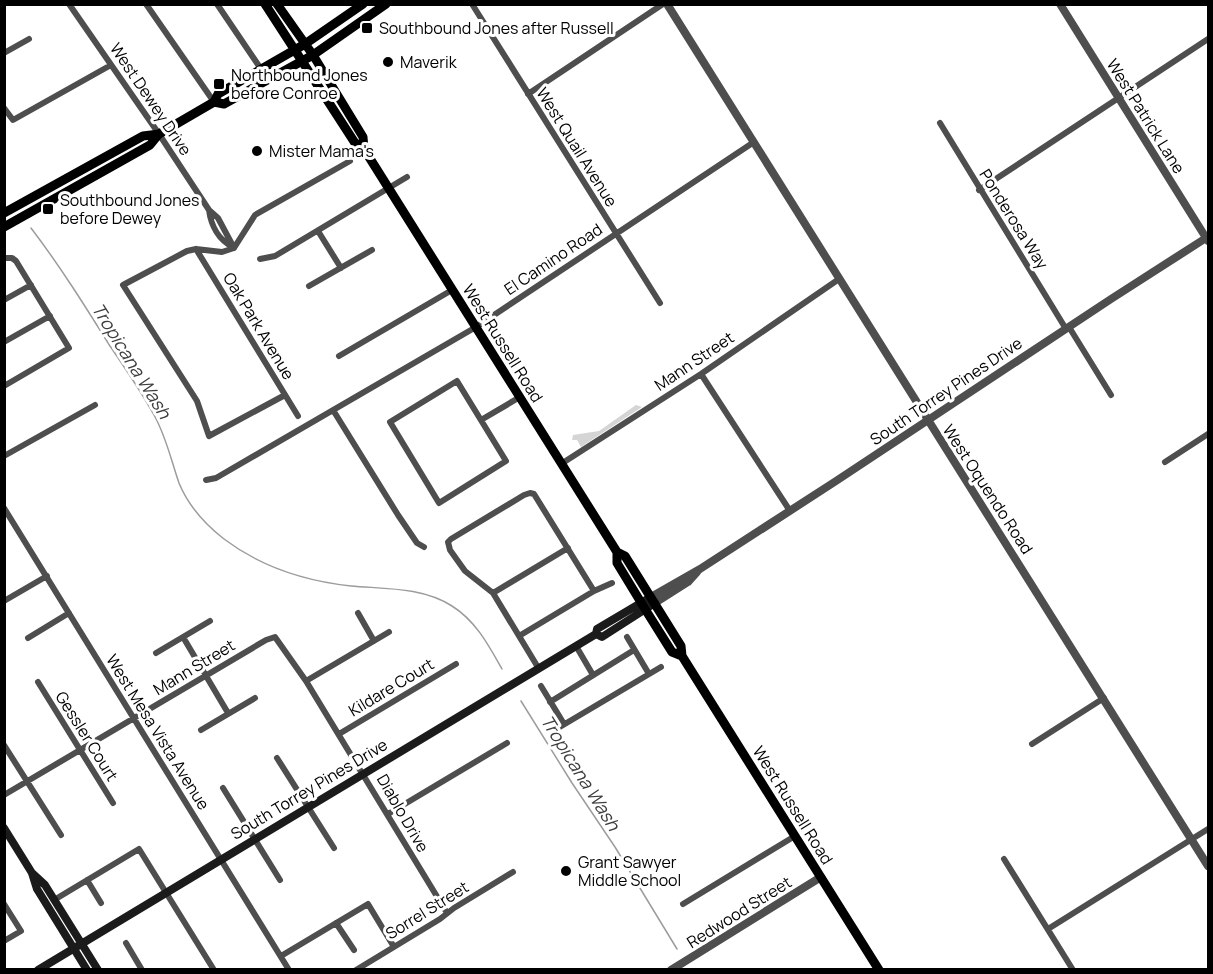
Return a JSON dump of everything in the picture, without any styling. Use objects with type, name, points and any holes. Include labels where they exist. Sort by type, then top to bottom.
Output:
[{"type":"main road","name":"West Russell Road","points":[[265,4],[355,143],[364,149],[617,552],[625,556],[653,600],[681,646],[682,656],[879,969]]},
{"type":"main road","name":"West Russell Road","points":[[277,4],[313,55],[363,137],[364,149]]},
{"type":"main road","points":[[4,227],[150,145],[159,134],[214,102],[218,94],[305,44],[363,4]]},
{"type":"main road","points":[[214,102],[224,104],[303,61],[386,4]]},
{"type":"main road","points":[[4,213],[143,136],[159,134]]},
{"type":"main road","points":[[50,201],[68,185],[72,176]]},
{"type":"main road","name":"West Russell Road","points":[[617,552],[617,562],[643,606],[672,652],[682,656]]},
{"type":"main road","name":"South Torrey Pines Drive","points":[[38,969],[539,669],[596,634],[597,629],[653,600]]},
{"type":"main road","points":[[5,831],[32,873],[45,885],[54,900],[78,946],[87,969]]},
{"type":"main road","points":[[32,873],[37,890],[98,969]]},
{"type":"street","name":"West Dewey Drive","points":[[69,4],[209,210],[218,218],[234,248]]},
{"type":"street","points":[[146,4],[214,102]]},
{"type":"street","points":[[217,4],[261,69]]},
{"type":"street","name":"West Quail Avenue","points":[[472,4],[660,303]]},
{"type":"street","points":[[528,94],[665,4]]},
{"type":"street","name":"West Oquendo Road","points":[[665,4],[1209,867]]},
{"type":"street","name":"West Patrick Lane","points":[[1060,4],[1208,239]]},
{"type":"street","points":[[4,53],[29,39]]},
{"type":"street","points":[[979,189],[1209,39]]},
{"type":"street","points":[[4,108],[13,120],[111,65]]},
{"type":"street","name":"Ponderosa Way","points":[[940,123],[979,189],[1111,395]]},
{"type":"street","name":"El Camino Road","points":[[206,480],[216,478],[476,327],[754,142]]},
{"type":"street","points":[[285,395],[209,436],[197,401],[123,285],[188,251],[196,249],[222,252],[234,248],[255,215],[350,161]]},
{"type":"street","points":[[260,259],[275,256],[407,177]]},
{"type":"street","points":[[318,231],[341,268]]},
{"type":"street","name":"South Torrey Pines Drive","points":[[653,600],[688,582],[700,569],[924,424],[927,419],[1208,239]]},
{"type":"street","name":"Oak Park Avenue","points":[[196,249],[298,416]]},
{"type":"street","points":[[309,286],[372,250]]},
{"type":"street","points":[[4,258],[12,258],[16,261],[69,348],[4,386]]},
{"type":"street","name":"Mann Street","points":[[561,464],[701,374],[839,279]]},
{"type":"street","points":[[4,300],[31,285]]},
{"type":"street","points":[[339,356],[452,290]]},
{"type":"street","points":[[4,342],[50,316]]},
{"type":"street","points":[[701,374],[790,511]]},
{"type":"street","points":[[457,381],[481,420],[506,461],[439,503],[390,423],[457,381]]},
{"type":"street","points":[[481,420],[520,397]]},
{"type":"street","points":[[4,456],[95,405]]},
{"type":"street","points":[[333,410],[417,543],[424,547]]},
{"type":"street","points":[[1165,462],[1209,434]]},
{"type":"street","points":[[539,669],[493,594],[465,571],[450,550],[448,542],[451,538],[530,493],[534,494],[594,591]]},
{"type":"street","name":"West Mesa Vista Avenue","points":[[4,508],[289,969]]},
{"type":"street","points":[[493,594],[568,548]]},
{"type":"street","points":[[4,601],[47,576]]},
{"type":"street","points":[[519,636],[594,591],[612,583]]},
{"type":"street","points":[[28,638],[69,613]]},
{"type":"street","points":[[358,613],[374,641]]},
{"type":"street","points":[[156,653],[210,621]]},
{"type":"street","points":[[306,681],[389,632]]},
{"type":"street","name":"Mann Street","points":[[4,795],[206,675],[275,637]]},
{"type":"street","name":"Diablo Drive","points":[[275,637],[306,681],[364,774],[447,913]]},
{"type":"street","points":[[183,638],[228,713]]},
{"type":"street","points":[[627,638],[649,674]]},
{"type":"street","points":[[576,646],[593,675]]},
{"type":"street","points":[[550,702],[634,650]]},
{"type":"street","name":"Kildare Court","points":[[339,734],[456,664]]},
{"type":"street","points":[[552,731],[661,667]]},
{"type":"street","name":"Gessler Court","points":[[38,682],[113,803]]},
{"type":"street","points":[[541,686],[564,724]]},
{"type":"street","points":[[201,730],[255,698]]},
{"type":"street","points":[[1032,744],[1104,698]]},
{"type":"street","points":[[388,814],[507,743]]},
{"type":"street","points":[[4,745],[61,835]]},
{"type":"street","points":[[277,758],[334,848]]},
{"type":"street","points":[[224,788],[280,880]]},
{"type":"street","points":[[1048,929],[1209,829]]},
{"type":"street","points":[[683,904],[795,836]]},
{"type":"street","points":[[54,900],[140,849],[214,969]]},
{"type":"street","points":[[1004,859],[1073,969]]},
{"type":"street","name":"Sorrel Street","points":[[356,969],[513,872]]},
{"type":"street","name":"Redwood Street","points":[[676,968],[821,877]]},
{"type":"street","points":[[87,880],[101,903]]},
{"type":"street","points":[[4,904],[21,931],[4,941]]},
{"type":"street","points":[[281,956],[368,904],[394,947]]},
{"type":"street","points":[[336,923],[354,950]]},
{"type":"street","points":[[126,943],[142,969]]},
{"type":"shaded area","points":[[636,405],[642,407],[581,447],[577,440],[572,440],[573,435],[599,431]]},
{"type":"waterway","name":"Tropicana Wash","points":[[31,228],[72,286],[144,397],[162,431],[183,491],[192,507],[211,527],[238,549],[284,571],[334,584],[416,592],[440,600],[461,612],[475,626],[502,669]]},
{"type":"waterway","name":"Tropicana Wash","points":[[521,701],[615,847],[677,949]]},
{"type":"place","name":"Southbound Jones after Russell","points":[[367,28]]},
{"type":"place","name":"Maverik","points":[[388,62]]},
{"type":"place","name":"Northbound Jones before Conroe","points":[[219,84]]},
{"type":"place","name":"Mister Mama's","points":[[257,151]]},
{"type":"place","name":"Southbound Jones before Dewey","points":[[48,209]]},
{"type":"place","name":"Grant Sawyer Middle School","points":[[566,871]]}]
